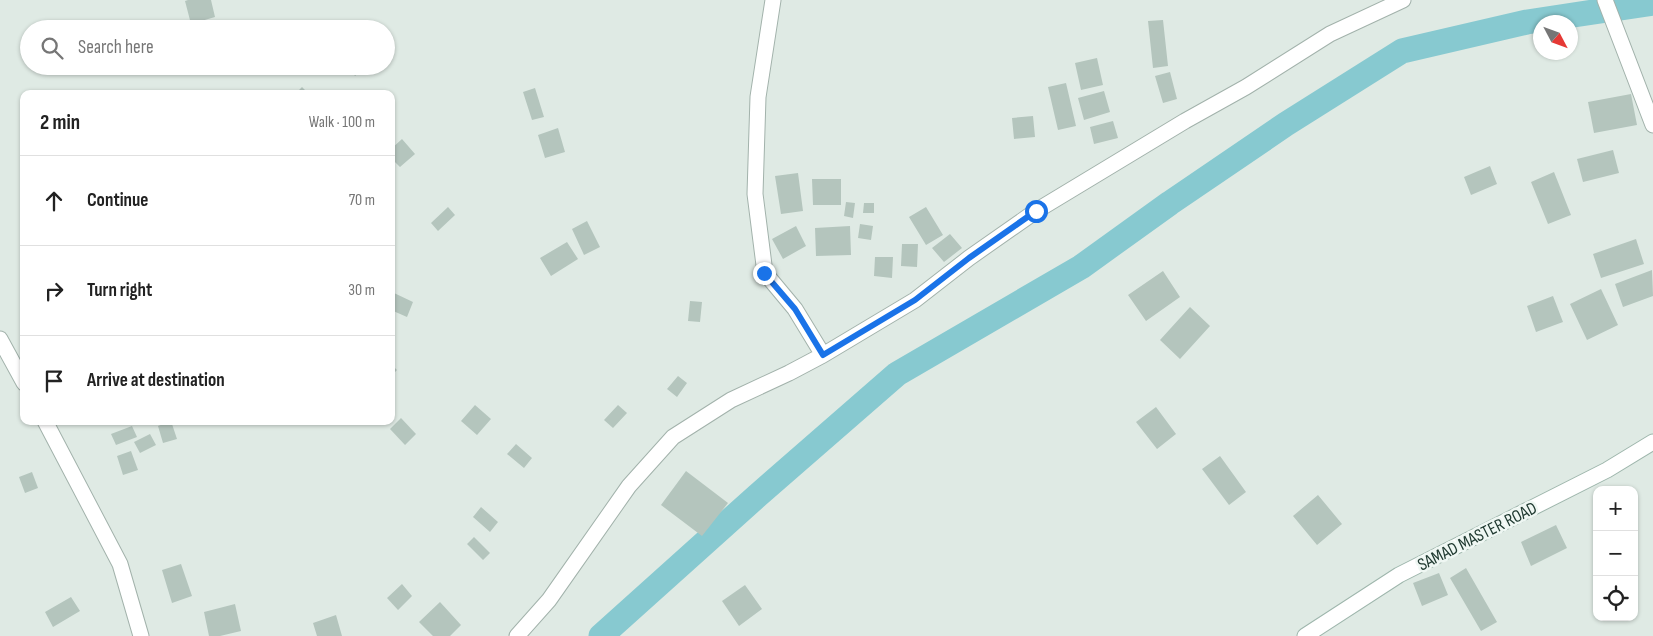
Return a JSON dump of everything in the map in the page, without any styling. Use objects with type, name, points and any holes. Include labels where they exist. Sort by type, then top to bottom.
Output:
[{"type":"street","points":[[773,0],[758,97],[755,194],[764,273],[795,309],[823,355]]},
{"type":"street","points":[[517,636],[549,600],[629,486],[673,437],[731,400],[789,374],[915,300],[969,258],[1036,211],[1185,121],[1246,87],[1330,34],[1403,0]]},
{"type":"street","points":[[1605,0],[1653,125]]},
{"type":"street","points":[[0,339],[20,376]]},
{"type":"street","points":[[47,425],[120,564],[141,636]]},
{"type":"street","name":"SAMAD MASTER ROAD","points":[[1305,636],[1399,575],[1607,470],[1653,442]]},
{"type":"building","points":[[211,0],[215,17],[205,20],[190,20],[185,1]]},
{"type":"building","points":[[1163,20],[1168,66],[1153,68],[1148,21]]},
{"type":"building","points":[[1097,58],[1103,85],[1081,90],[1075,63]]},
{"type":"building","points":[[1170,72],[1177,99],[1163,103],[1155,76]]},
{"type":"building","points":[[1066,83],[1076,126],[1058,130],[1048,87]]},
{"type":"building","points":[[535,88],[544,117],[532,120],[523,92]]},
{"type":"building","points":[[1104,91],[1110,112],[1084,120],[1078,98]]},
{"type":"building","points":[[1631,94],[1637,125],[1594,133],[1588,102]]},
{"type":"building","points":[[1033,116],[1035,137],[1014,139],[1012,118]]},
{"type":"building","points":[[1113,121],[1118,138],[1094,144],[1090,127]]},
{"type":"building","points":[[558,128],[565,152],[545,158],[538,135]]},
{"type":"building","points":[[402,139],[415,154],[400,167],[395,162],[395,145]]},
{"type":"building","points":[[1613,150],[1619,173],[1583,182],[1577,159]]},
{"type":"building","points":[[1490,166],[1497,184],[1471,195],[1464,177]]},
{"type":"building","points":[[1554,172],[1571,215],[1548,224],[1531,182]]},
{"type":"building","points":[[798,173],[803,211],[781,214],[775,176]]},
{"type":"building","points":[[812,179],[841,179],[841,205],[813,205]]},
{"type":"building","points":[[846,202],[855,203],[853,218],[844,216]]},
{"type":"building","points":[[864,203],[874,203],[874,213],[863,213]]},
{"type":"building","points":[[448,207],[455,215],[438,231],[431,223]]},
{"type":"building","points":[[926,207],[943,235],[926,245],[909,217]]},
{"type":"building","points":[[587,221],[600,247],[584,255],[572,229]]},
{"type":"building","points":[[860,224],[873,226],[871,240],[858,238]]},
{"type":"building","points":[[796,226],[806,246],[783,259],[772,239]]},
{"type":"building","points":[[850,226],[851,255],[816,256],[815,228]]},
{"type":"building","points":[[950,234],[962,248],[944,262],[932,248]]},
{"type":"building","points":[[1636,239],[1644,264],[1601,278],[1593,254]]},
{"type":"building","points":[[567,242],[578,259],[551,276],[540,258]]},
{"type":"building","points":[[902,244],[918,244],[917,267],[901,266]]},
{"type":"building","points":[[875,257],[893,257],[892,278],[874,276]]},
{"type":"building","points":[[1652,270],[1653,296],[1623,307],[1615,284]]},
{"type":"building","points":[[1163,271],[1180,297],[1146,321],[1128,295]]},
{"type":"building","points":[[1601,289],[1618,325],[1587,340],[1570,304]]},
{"type":"building","points":[[395,293],[413,302],[407,317],[395,312]]},
{"type":"building","points":[[1553,296],[1563,322],[1536,332],[1527,306]]},
{"type":"building","points":[[690,301],[702,302],[700,322],[688,321]]},
{"type":"building","points":[[1190,307],[1210,326],[1180,359],[1160,340]]},
{"type":"building","points":[[678,376],[687,383],[677,397],[667,389]]},
{"type":"building","points":[[475,405],[491,419],[477,435],[461,421]]},
{"type":"building","points":[[618,405],[627,413],[613,428],[604,420]]},
{"type":"building","points":[[1156,407],[1176,434],[1157,449],[1136,422]]},
{"type":"building","points":[[401,418],[416,434],[405,445],[390,429]]},
{"type":"building","points":[[172,425],[177,439],[163,443],[158,426]]},
{"type":"building","points":[[132,426],[137,437],[116,445],[111,434]]},
{"type":"building","points":[[150,434],[156,445],[140,453],[134,442]]},
{"type":"building","points":[[516,444],[532,458],[524,468],[507,454]]},
{"type":"building","points":[[131,451],[138,470],[123,475],[117,456]]},
{"type":"building","points":[[1220,456],[1246,492],[1229,505],[1202,469]]},
{"type":"building","points":[[686,471],[728,503],[702,536],[661,505]]},
{"type":"building","points":[[32,472],[38,488],[25,493],[19,477]]},
{"type":"building","points":[[1318,495],[1342,524],[1317,545],[1293,516]]},
{"type":"building","points":[[481,507],[498,522],[490,532],[473,517]]},
{"type":"building","points":[[1556,525],[1567,548],[1531,566],[1521,542]]},
{"type":"building","points":[[474,537],[490,553],[483,560],[467,544]]},
{"type":"building","points":[[181,564],[192,596],[172,603],[162,570]]},
{"type":"building","points":[[1466,568],[1497,622],[1481,631],[1450,578]]},
{"type":"building","points":[[1439,573],[1448,595],[1422,606],[1413,583]]},
{"type":"building","points":[[402,584],[412,596],[398,610],[387,598]]},
{"type":"building","points":[[745,585],[762,609],[739,626],[722,601]]},
{"type":"building","points":[[71,597],[80,611],[53,627],[45,612]]},
{"type":"building","points":[[440,602],[461,625],[450,636],[433,636],[419,622]]},
{"type":"building","points":[[235,604],[241,631],[220,636],[209,636],[204,612]]},
{"type":"building","points":[[336,615],[342,636],[317,636],[313,623]]},
{"type":"waterway","points":[[601,636],[897,374],[1081,267],[1170,203],[1286,124],[1402,51],[1527,22],[1653,3]]},
{"type":"route","points":[[764,273],[795,309],[823,355],[915,300],[969,258],[1036,211]]}]
